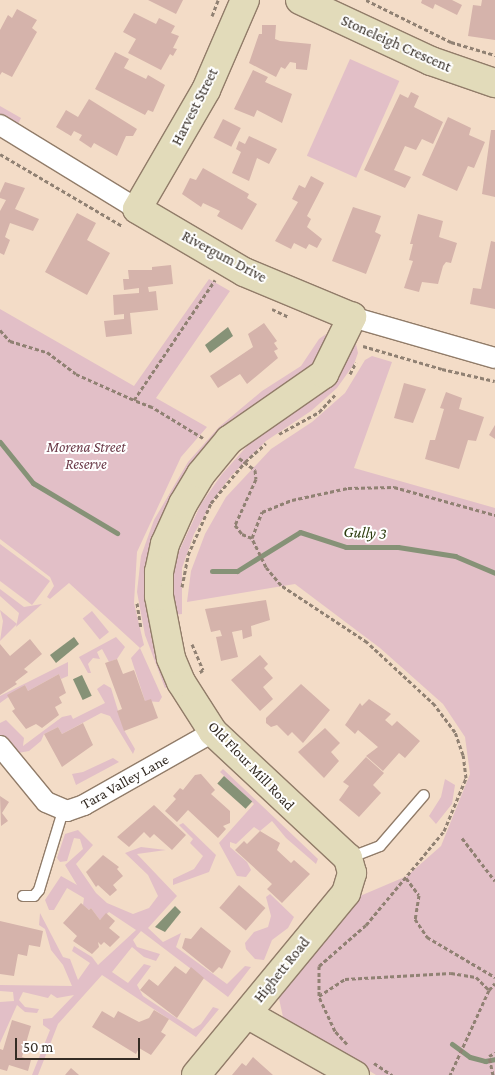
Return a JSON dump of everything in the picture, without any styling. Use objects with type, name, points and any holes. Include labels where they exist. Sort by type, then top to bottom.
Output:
[{"type":"street","name":"Harvest Street","points":[[137,209],[206,90],[244,0]]},
{"type":"street","name":"Stoneleigh Crescent","points":[[300,0],[431,61],[495,84]]},
{"type":"street","name":"Rivergum Drive","points":[[0,125],[228,262],[352,316],[495,358]]},
{"type":"street","name":"Old Flour Mill Road","points":[[348,858],[213,732],[181,682],[171,658],[163,623],[158,572],[166,544],[183,504],[234,455],[246,428],[324,374],[352,316]]},
{"type":"street","name":"Tara Valley Lane","points":[[0,746],[46,802],[63,811],[84,805],[213,732]]},
{"type":"street","name":"Highett Road","points":[[196,1075],[346,893],[352,873],[348,858]]},
{"type":"street","points":[[247,1014],[358,1062]]},
{"type":"lane","points":[[348,858],[380,846],[424,794]]},
{"type":"lane","points":[[22,896],[34,896],[39,890],[63,811]]},
{"type":"path","points":[[366,0],[452,42],[495,55]]},
{"type":"path","points":[[134,400],[228,262]]},
{"type":"path","points":[[0,330],[10,341],[48,352],[76,374],[134,400],[234,455],[255,470],[256,479],[235,525],[242,534],[252,538]]},
{"type":"path","points":[[363,346],[442,369],[495,380]]},
{"type":"path","points":[[392,1075],[358,1062],[335,1031],[318,996],[319,966],[366,925],[444,831],[466,778],[463,754],[455,732],[434,705],[367,642],[302,600],[266,567],[257,552],[252,538],[262,512],[292,500],[348,488],[394,487],[495,515]]},
{"type":"path","points":[[462,838],[495,881]]},
{"type":"path","points":[[406,878],[419,895],[415,919],[427,937],[495,977]]},
{"type":"path","points":[[318,996],[345,979],[376,975],[451,973],[476,977],[489,990]]},
{"type":"path","points":[[450,1075],[489,990],[495,983]]},
{"type":"path","points":[[493,1075],[489,1056],[495,1052]]},
{"type":"green space","points":[[350,59],[399,81],[356,178],[307,156]]},
{"type":"green space","points":[[0,106],[21,118],[17,126],[0,117]]},
{"type":"green space","name":"Morena Street Reserve","points":[[209,279],[230,291],[156,398],[207,427],[181,457],[137,552],[134,603],[144,645],[140,648],[69,583],[50,599],[47,597],[54,586],[50,577],[0,539],[0,309],[134,386]]},
{"type":"green space","points":[[326,334],[324,346],[310,367],[264,399],[146,572],[145,601],[155,656],[169,686],[165,688],[145,635],[137,592],[141,556],[154,520],[188,462],[219,427],[262,391],[301,366],[319,339]]},
{"type":"green space","points":[[356,344],[358,353],[354,364],[337,388],[311,411],[266,441],[230,477],[214,499],[194,534],[182,568],[182,614],[173,615],[171,586],[174,562],[201,504],[222,474],[248,445],[330,384]]},
{"type":"green space","points":[[372,356],[392,362],[354,468],[495,508],[495,1075],[376,1075],[283,1017],[278,994],[360,896],[407,876],[441,846],[470,774],[465,737],[443,704],[380,648],[295,584],[187,602],[191,571],[205,534],[226,497],[271,449],[312,422],[345,393],[365,360]]},
{"type":"green space","points":[[0,544],[50,581],[32,605],[0,581]]},
{"type":"green space","points":[[0,589],[24,607],[42,604],[16,627],[19,613],[0,596]]},
{"type":"green space","points":[[0,610],[17,624],[0,641],[3,621]]},
{"type":"green space","points":[[92,611],[109,632],[100,640],[83,619]]},
{"type":"green space","points":[[116,637],[125,647],[117,659],[109,662],[102,649],[97,652],[100,659],[93,658],[88,664],[91,673],[88,673],[79,657]]},
{"type":"green space","points":[[140,648],[162,697],[159,702],[145,701],[131,658]]},
{"type":"green space","points":[[68,662],[68,676],[61,679],[59,674],[28,691],[25,685],[0,703],[0,696]]},
{"type":"green space","points":[[104,684],[111,688],[124,730],[135,749],[133,754],[110,716],[101,713],[62,734],[58,727],[44,734],[41,741],[29,751],[18,753],[0,735],[0,723],[6,720],[24,738],[23,746],[62,717],[71,715],[73,719],[105,703],[97,689]]},
{"type":"green space","points":[[113,758],[119,762],[76,785],[72,774],[83,772]]},
{"type":"green space","points":[[223,769],[318,859],[316,864],[286,838],[272,821],[260,831],[254,827],[236,844],[230,842],[230,847],[247,862],[251,870],[246,877],[237,876],[219,843],[254,804],[220,772]]},
{"type":"green space","points":[[445,779],[455,785],[452,804],[436,824],[429,816],[441,797]]},
{"type":"green space","points":[[183,823],[216,855],[209,872],[173,885],[173,879],[194,869],[203,856],[190,843],[193,839],[179,825]]},
{"type":"green space","points":[[78,830],[93,845],[76,864],[96,893],[107,903],[133,914],[149,908],[158,896],[148,875],[125,853],[141,847],[166,850],[137,854],[177,896],[148,928],[163,942],[181,933],[176,947],[227,984],[245,966],[251,967],[228,997],[141,931],[133,940],[137,947],[160,954],[156,961],[144,957],[132,947],[112,972],[128,983],[144,964],[151,966],[137,985],[143,996],[193,1029],[201,1024],[213,1007],[219,1009],[196,1037],[102,975],[58,1024],[38,1075],[32,1075],[50,1030],[43,1025],[43,1019],[52,1018],[74,995],[57,998],[51,994],[48,998],[23,992],[19,1000],[25,1007],[39,1009],[37,1013],[25,1012],[17,1005],[0,1043],[0,1002],[14,1001],[13,992],[0,991],[0,985],[72,986],[63,965],[51,950],[45,929],[39,925],[40,913],[63,957],[70,959],[78,980],[90,963],[72,951],[74,946],[92,957],[98,965],[136,930],[109,912],[100,920],[91,908],[89,910],[83,905],[84,898],[67,888],[54,910],[49,910],[45,900],[61,876],[77,885],[65,865],[83,849],[80,839],[74,838],[67,861],[60,862],[57,858],[65,834]]},
{"type":"green space","points":[[270,894],[294,917],[288,928],[272,940],[264,960],[255,959],[246,949],[245,943],[254,932],[268,927],[271,916],[266,897]]},
{"type":"shaded area","points":[[228,327],[233,336],[210,353],[205,345]]},
{"type":"shaded area","points":[[74,637],[79,644],[56,663],[50,655]]},
{"type":"shaded area","points":[[82,675],[92,696],[83,700],[73,679]]},
{"type":"shaded area","points":[[224,776],[252,801],[246,809],[217,783]]},
{"type":"shaded area","points":[[175,906],[181,912],[165,932],[155,927]]},
{"type":"building","points":[[148,0],[183,0],[176,14]]},
{"type":"building","points":[[422,0],[452,0],[462,5],[457,15],[435,4],[433,9],[421,3]]},
{"type":"building","points":[[482,0],[495,0],[495,40],[468,36],[473,5],[481,6]]},
{"type":"building","points":[[17,9],[37,20],[32,28],[37,32],[12,77],[2,72],[0,75],[0,30],[8,15],[12,18]]},
{"type":"building","points":[[134,13],[156,24],[159,18],[175,26],[171,33],[179,36],[173,48],[177,49],[173,56],[170,54],[161,70],[128,53],[136,39],[123,32]]},
{"type":"building","points":[[262,25],[276,25],[275,39],[280,41],[311,44],[307,70],[296,69],[296,63],[290,62],[285,69],[281,67],[276,77],[249,63],[259,34],[262,34]]},
{"type":"building","points":[[115,52],[129,59],[124,68],[146,79],[148,75],[165,85],[153,112],[148,110],[145,115],[95,89]]},
{"type":"building","points":[[253,70],[268,77],[265,82],[292,94],[282,123],[257,110],[254,117],[234,109]]},
{"type":"building","points":[[411,92],[419,96],[414,107],[443,122],[433,144],[422,139],[416,150],[405,146],[394,170],[411,177],[405,188],[364,170],[400,94],[408,98]]},
{"type":"building","points":[[89,99],[137,129],[133,136],[126,136],[117,156],[94,143],[91,148],[79,140],[82,135],[74,131],[71,136],[56,127],[66,110],[78,117]]},
{"type":"building","points":[[448,117],[471,128],[469,135],[485,142],[474,168],[468,166],[457,191],[422,175]]},
{"type":"building","points":[[223,119],[241,128],[231,147],[213,138]]},
{"type":"building","points":[[491,130],[495,130],[495,197],[482,194]]},
{"type":"building","points":[[249,136],[277,149],[269,164],[257,158],[249,181],[232,173],[241,152],[236,149],[239,141],[245,144]]},
{"type":"building","points":[[203,168],[249,194],[247,198],[257,204],[242,230],[217,216],[220,211],[203,203],[201,207],[182,194],[190,178],[196,180]]},
{"type":"building","points":[[311,176],[324,183],[307,216],[311,219],[307,227],[322,239],[317,248],[309,244],[306,249],[294,243],[291,249],[275,241],[298,202],[292,199],[299,185],[305,188]]},
{"type":"building","points":[[5,182],[25,188],[15,209],[39,219],[33,231],[10,223],[5,237],[10,240],[4,255],[0,253],[0,211],[6,200],[0,198],[0,193]]},
{"type":"building","points":[[353,207],[381,216],[375,232],[381,235],[366,274],[332,261]]},
{"type":"building","points":[[77,213],[96,223],[87,240],[110,253],[87,295],[45,272]]},
{"type":"building","points":[[418,214],[443,221],[439,237],[457,243],[451,263],[446,262],[443,266],[438,284],[422,282],[419,292],[404,288],[413,261],[409,260],[413,244],[410,244]]},
{"type":"building","points":[[491,241],[495,242],[495,309],[470,304],[473,288],[481,289]]},
{"type":"building","points":[[171,265],[173,284],[148,287],[149,292],[156,291],[158,310],[130,313],[132,334],[106,337],[104,321],[124,319],[124,314],[114,315],[113,295],[139,293],[139,288],[124,290],[123,279],[129,279],[128,270],[152,270],[152,267]]},
{"type":"building","points":[[264,323],[277,341],[274,343],[278,349],[274,351],[278,358],[247,384],[240,374],[218,388],[210,376],[253,347],[248,334]]},
{"type":"building","points":[[404,383],[426,389],[413,423],[394,418]]},
{"type":"building","points":[[446,392],[462,398],[459,409],[484,417],[476,441],[468,440],[459,469],[425,459],[430,440],[435,440],[444,409],[440,408]]},
{"type":"building","points":[[495,425],[495,439],[489,435]]},
{"type":"building","points":[[266,600],[270,620],[251,626],[252,636],[243,639],[242,630],[232,632],[238,657],[221,661],[216,637],[222,636],[220,630],[211,632],[205,609]]},
{"type":"building","points":[[30,639],[42,654],[24,669],[28,672],[15,682],[17,684],[0,695],[0,644],[10,656]]},
{"type":"building","points":[[260,655],[268,664],[264,668],[273,678],[263,687],[273,699],[260,711],[231,680]]},
{"type":"building","points":[[117,659],[123,674],[134,670],[145,701],[151,699],[158,718],[124,731],[117,711],[122,709],[105,663]]},
{"type":"building","points":[[59,674],[66,693],[59,697],[62,703],[55,707],[59,715],[42,728],[36,724],[26,729],[12,711],[15,709],[7,695],[25,685],[28,691]]},
{"type":"building","points":[[301,684],[330,710],[303,743],[292,732],[288,736],[277,725],[271,727],[266,723],[266,718]]},
{"type":"building","points":[[369,699],[391,714],[385,720],[392,726],[397,721],[420,741],[405,758],[399,753],[383,771],[366,756],[378,747],[358,730],[355,734],[345,725],[360,703],[362,706]]},
{"type":"building","points":[[83,723],[93,745],[62,767],[44,734],[58,727],[62,734]]},
{"type":"building","points":[[325,728],[340,743],[331,752],[339,761],[324,778],[298,752]]},
{"type":"building","points":[[366,757],[384,773],[373,785],[381,793],[359,817],[339,800],[349,786],[343,782]]},
{"type":"building","points":[[201,774],[215,790],[211,794],[230,811],[230,823],[223,826],[226,829],[218,838],[188,810],[177,822],[165,811],[176,799],[173,796],[180,788],[183,790],[195,775]]},
{"type":"building","points":[[0,796],[9,802],[2,813],[8,821],[1,826]]},
{"type":"building","points":[[154,805],[186,835],[172,850],[154,834],[150,838],[144,832],[129,847],[117,837]]},
{"type":"building","points":[[260,831],[280,843],[277,850],[291,863],[294,860],[310,874],[282,903],[267,889],[272,884],[235,850],[244,841],[247,844]]},
{"type":"building","points":[[103,855],[119,867],[117,869],[123,876],[113,885],[117,890],[110,896],[98,885],[96,887],[86,872]]},
{"type":"building","points":[[239,885],[265,908],[246,931],[219,908]]},
{"type":"building","points":[[81,903],[89,910],[91,908],[100,920],[106,913],[115,921],[109,928],[120,937],[110,947],[104,942],[101,945],[98,942],[99,947],[92,954],[73,941],[77,936],[63,923]]},
{"type":"building","points":[[0,921],[43,931],[40,947],[29,945],[27,956],[18,954],[14,976],[0,974]]},
{"type":"building","points":[[201,927],[231,951],[222,969],[219,967],[213,973],[182,948],[185,938],[191,939]]},
{"type":"building","points":[[175,966],[186,974],[191,967],[204,978],[177,1018],[140,990],[149,979],[158,986]]},
{"type":"building","points":[[154,1010],[169,1019],[161,1032],[166,1035],[151,1055],[139,1048],[136,1054],[92,1027],[102,1011],[114,1018],[118,1011],[139,1022],[149,1018]]},
{"type":"building","points":[[12,1020],[31,1026],[22,1057],[31,1060],[28,1071],[9,1065],[7,1071],[0,1069],[0,1049],[3,1050]]},
{"type":"building","points":[[253,1057],[273,1075],[232,1075],[242,1063],[246,1066]]},
{"type":"building","points":[[71,1068],[79,1075],[65,1075]]},
{"type":"waterway","name":"Gully 3","points":[[0,442],[33,483],[117,533]]},
{"type":"waterway","name":"Gully 3","points":[[212,571],[237,571],[300,532],[346,547],[398,547],[455,556],[495,573]]},
{"type":"waterway","points":[[452,1044],[470,1057],[485,1061],[495,1059]]}]
